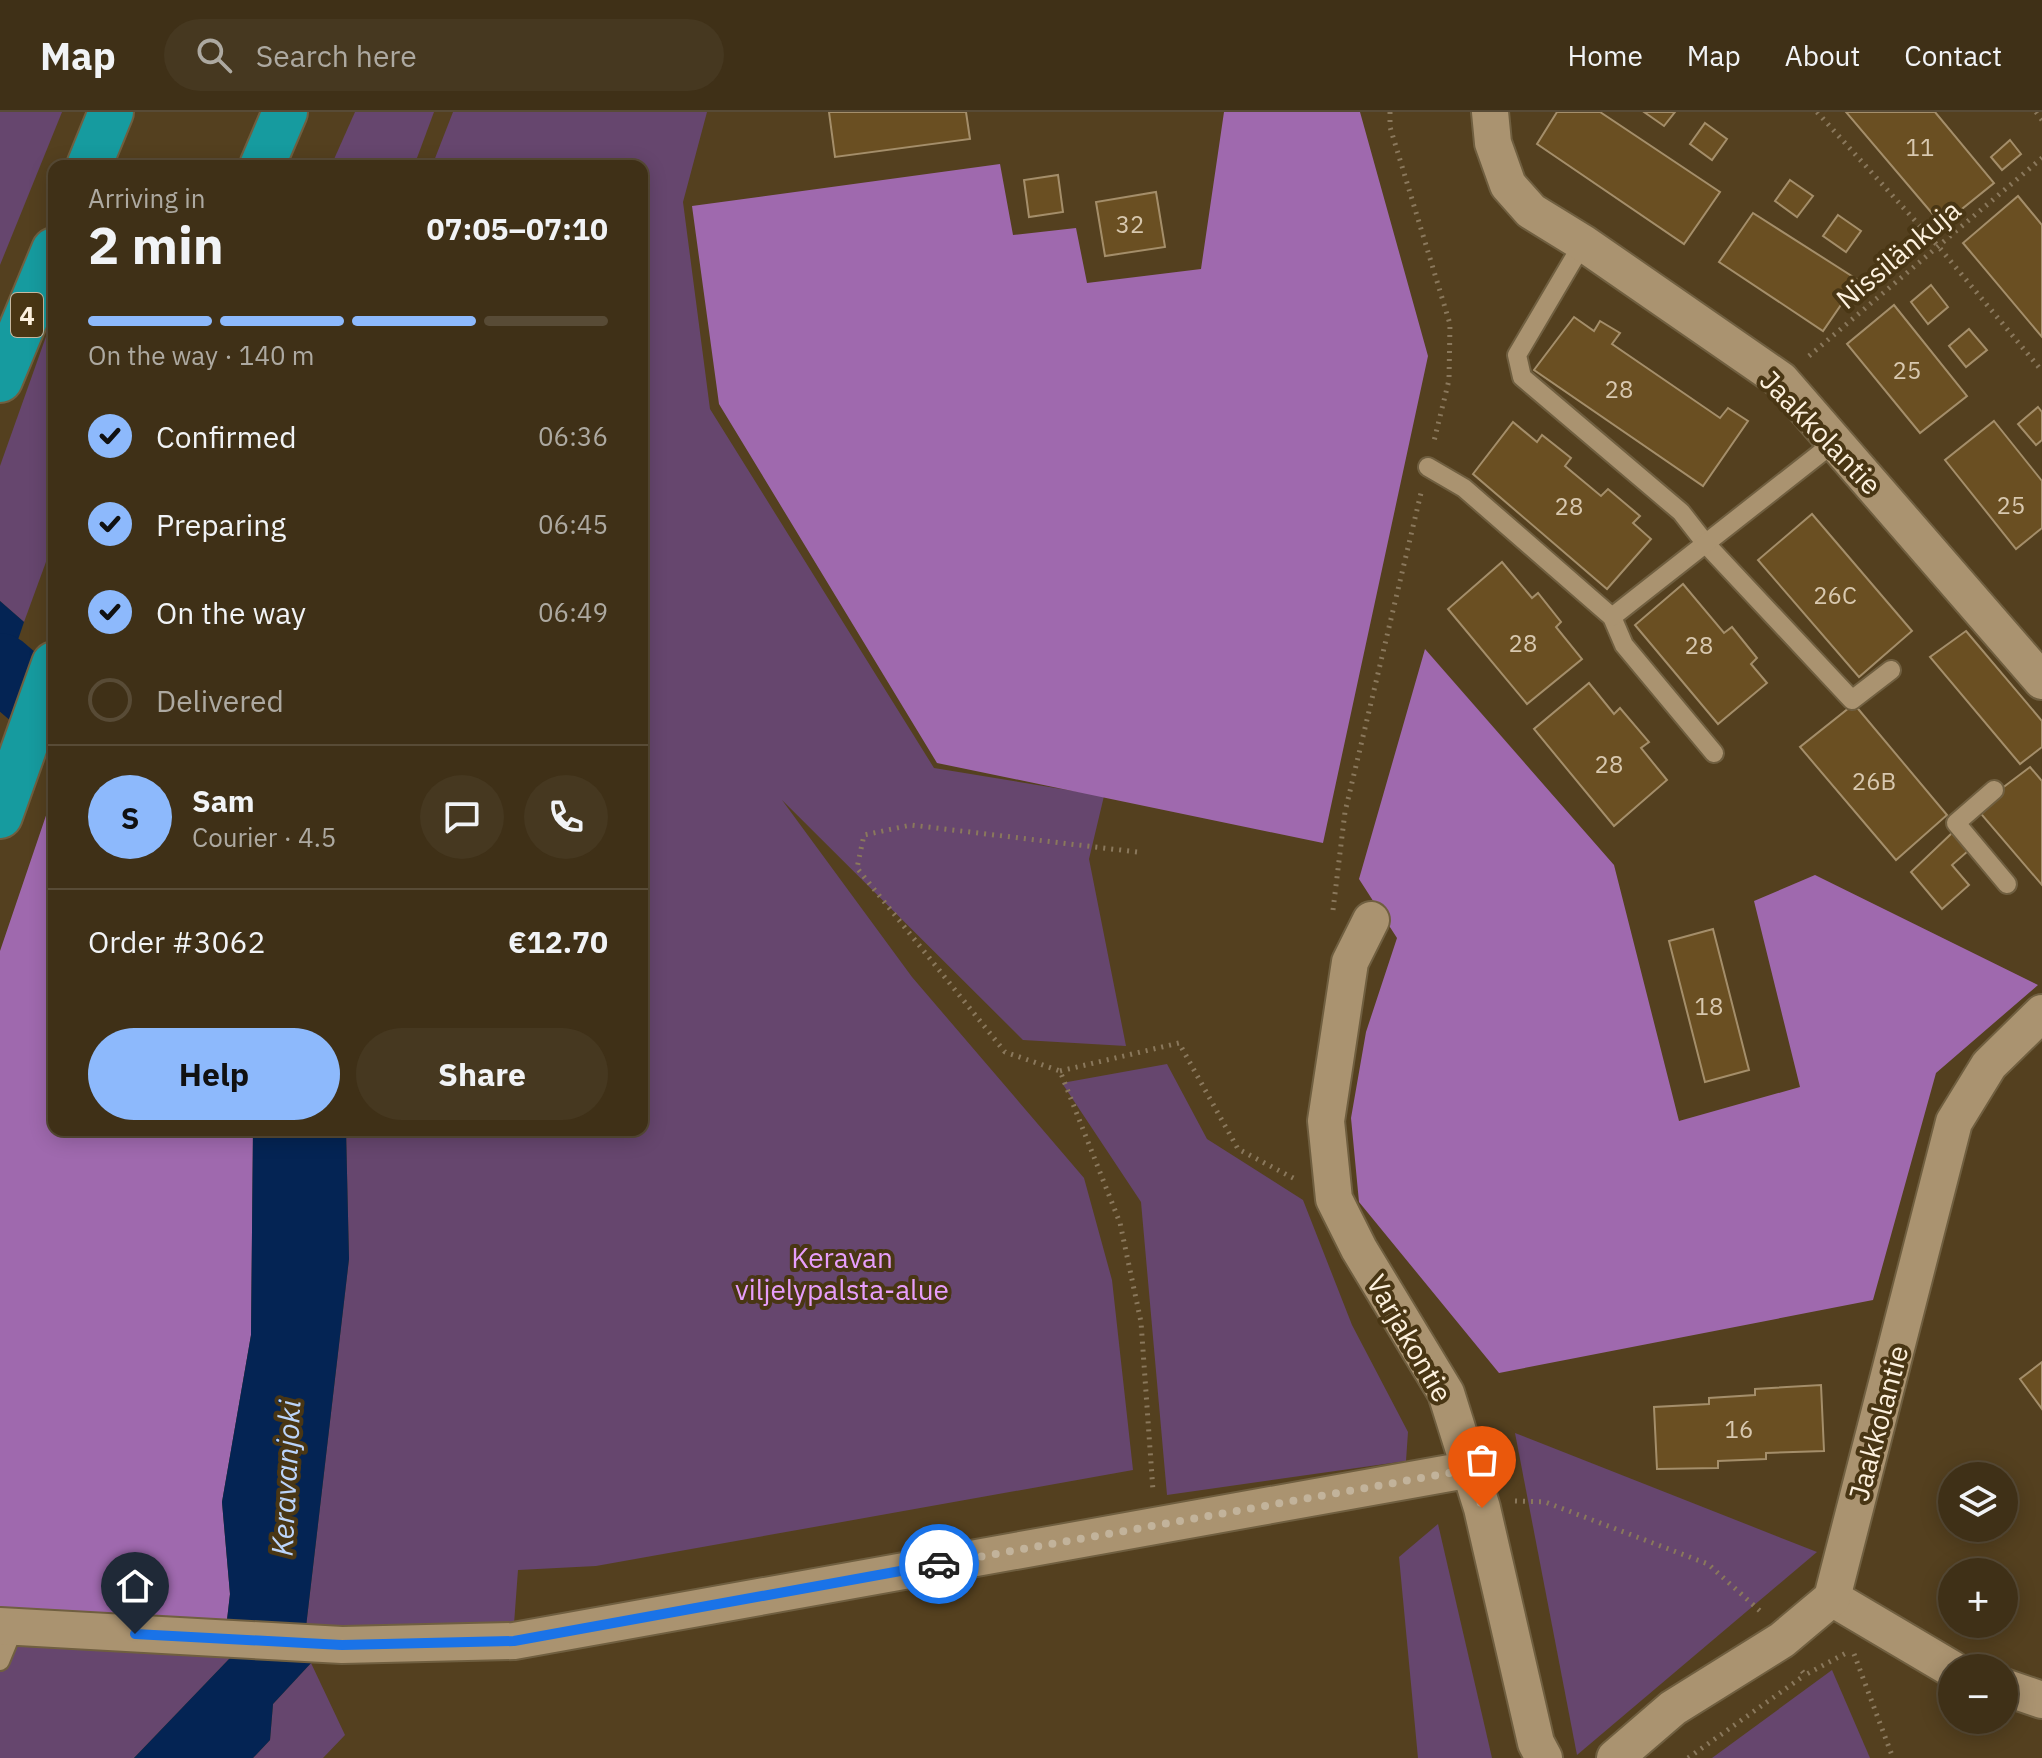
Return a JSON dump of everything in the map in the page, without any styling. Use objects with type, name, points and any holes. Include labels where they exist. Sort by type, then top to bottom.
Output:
[{"type":"highway","points":[[91,160],[111,112]]},
{"type":"highway","points":[[265,160],[285,112]]},
{"type":"highway","name":"4","points":[[0,380],[48,264]]},
{"type":"highway","points":[[4,802],[48,681]]},
{"type":"street","name":"Jaakkolantie","points":[[1490,112],[1493,143],[1508,185],[1531,211],[1583,243],[1781,380],[2042,681]]},
{"type":"street","name":"Varjakontie","points":[[1371,920],[1350,962],[1326,1121],[1334,1199],[1359,1249],[1446,1393],[1472,1469],[1536,1743],[1544,1758]]},
{"type":"street","name":"Jaakkolantie","points":[[1832,1598],[1954,1122],[1989,1065],[2042,1013]]},
{"type":"street","points":[[7,1626],[342,1645],[514,1641],[1472,1469]]},
{"type":"street","points":[[1615,1758],[1673,1708],[1782,1640],[1832,1598],[1938,1661]]},
{"type":"street","points":[[2018,1692],[2042,1700]]},
{"type":"lane","points":[[1583,243],[1517,355],[1522,377],[1681,512],[1706,544],[1852,700],[1891,670]]},
{"type":"lane","points":[[1612,617],[1836,441]]},
{"type":"lane","points":[[1428,467],[1464,488],[1612,617],[1624,645],[1714,753]]},
{"type":"lane","points":[[1994,790],[1956,823],[2007,884]]},
{"type":"lane","points":[[0,1661],[7,1626]]},
{"type":"path","points":[[1338,879],[1345,812],[1449,380],[1450,324],[1390,127],[1390,112]]},
{"type":"path","points":[[1817,112],[1938,246],[2042,371]]},
{"type":"path","points":[[2036,112],[2042,120]]},
{"type":"path","name":"Nissilänkuja","points":[[1781,380],[2042,158]]},
{"type":"path","points":[[1137,852],[911,825],[864,835],[857,868],[1005,1052],[1060,1071],[1179,1043],[1238,1149],[1334,1199]]},
{"type":"path","points":[[1060,1071],[1120,1223],[1141,1322],[1155,1524]]},
{"type":"path","points":[[1482,1508],[1509,1501],[1545,1502],[1708,1564],[1768,1618],[1805,1675]]},
{"type":"path","points":[[1688,1758],[1805,1675],[1853,1649],[1893,1758]]},
{"type":"green space","points":[[0,112],[62,112],[0,265]]},
{"type":"green space","points":[[355,112],[434,112],[416,160],[334,160]]},
{"type":"green space","name":"Keravan viljelypalsta-alue","points":[[453,112],[707,112],[683,202],[710,409],[934,768],[1104,796],[1089,859],[1126,1046],[1023,1040],[782,800],[912,977],[1084,1178],[1112,1280],[1133,1470],[596,1566],[518,1570],[514,1624],[442,1630],[306,1627],[349,1259],[346,1136],[648,1136],[648,160],[434,160]]},
{"type":"green space","points":[[48,331],[48,556],[24,622],[0,601],[0,466]]},
{"type":"green space","points":[[1167,1064],[1207,1139],[1303,1200],[1352,1325],[1408,1432],[1406,1461],[1167,1495],[1141,1202],[1062,1083]]},
{"type":"green space","points":[[1515,1433],[1817,1552],[1577,1755]]},
{"type":"green space","points":[[1438,1524],[1492,1758],[1418,1758],[1399,1557]]},
{"type":"green space","points":[[0,1644],[230,1658],[134,1758],[0,1758]]},
{"type":"green space","points":[[311,1663],[345,1735],[323,1758],[253,1758],[270,1740],[273,1704]]},
{"type":"green space","points":[[1832,1670],[1870,1758],[1712,1758]]},
{"type":"shaded area","points":[[1224,112],[1360,112],[1428,356],[1323,843],[937,763],[719,404],[692,206],[1000,164],[1013,235],[1076,228],[1087,283],[1201,269]]},
{"type":"shaded area","points":[[1425,649],[1614,865],[1679,1121],[1800,1087],[1754,901],[1815,875],[2038,985],[1936,1073],[1873,1300],[1499,1373],[1359,1202],[1351,1118],[1366,1032],[1397,938],[1359,879]]},
{"type":"shaded area","points":[[48,810],[48,1136],[253,1136],[251,1335],[222,1502],[230,1594],[227,1620],[0,1608],[0,951]]},
{"type":"water","points":[[0,601],[24,622],[0,693]]},
{"type":"water","points":[[253,1136],[346,1136],[349,1259],[306,1627],[227,1620],[230,1594],[222,1502],[251,1335]]},
{"type":"water","points":[[230,1658],[311,1663],[273,1704],[270,1740],[253,1758],[134,1758]]},
{"type":"building","points":[[829,112],[966,112],[970,139],[835,157]]},
{"type":"building","points":[[1557,112],[1600,112],[1720,192],[1684,244],[1537,144]]},
{"type":"building","points":[[1644,112],[1675,112],[1664,126]]},
{"type":"building","points":[[1846,112],[1935,112],[1994,183],[1942,225]]},
{"type":"building","points":[[1705,123],[1727,139],[1712,160],[1690,144]]},
{"type":"building","points":[[2010,140],[2021,154],[2002,170],[1991,157]]},
{"type":"building","points":[[1058,175],[1063,212],[1029,217],[1024,180]]},
{"type":"building","points":[[1790,180],[1813,196],[1797,217],[1775,201]]},
{"type":"building","points":[[1156,192],[1165,247],[1105,256],[1096,202]]},
{"type":"building","points":[[2018,196],[2042,225],[2042,337],[1963,243]]},
{"type":"building","points":[[1753,213],[1858,280],[1823,331],[1719,262]]},
{"type":"building","points":[[1838,215],[1861,231],[1846,252],[1823,236]]},
{"type":"building","points":[[1931,285],[1948,307],[1928,324],[1911,302]]},
{"type":"building","points":[[1894,305],[1967,396],[1920,433],[1847,344]]},
{"type":"building","points":[[1574,317],[1594,331],[1600,321],[1620,333],[1612,344],[1720,418],[1728,408],[1748,421],[1703,486],[1534,370]]},
{"type":"building","points":[[1969,329],[1987,350],[1966,367],[1949,346]]},
{"type":"building","points":[[2038,407],[2042,412],[2042,440],[2036,445],[2018,424]]},
{"type":"building","points":[[1994,421],[2042,481],[2042,528],[2016,549],[1945,460]]},
{"type":"building","points":[[1513,422],[1537,442],[1542,435],[1571,458],[1565,466],[1601,496],[1608,489],[1640,516],[1633,523],[1651,539],[1607,589],[1473,474]]},
{"type":"building","points":[[1812,514],[1912,631],[1859,677],[1758,560]]},
{"type":"building","points":[[1502,562],[1532,598],[1538,593],[1561,622],[1556,627],[1582,659],[1527,704],[1448,609]]},
{"type":"building","points":[[1683,584],[1724,633],[1732,627],[1757,658],[1751,664],[1767,683],[1718,724],[1635,625]]},
{"type":"building","points":[[1966,631],[2042,721],[2042,747],[2020,764],[1930,657]]},
{"type":"building","points":[[1589,683],[1614,714],[1620,708],[1649,742],[1641,748],[1667,780],[1614,826],[1534,729]]},
{"type":"building","points":[[1854,704],[1947,815],[1896,860],[1800,747]]},
{"type":"building","points":[[2030,767],[2042,781],[2042,885],[1976,808]]},
{"type":"building","points":[[1952,833],[1968,851],[1952,865],[1969,885],[1942,909],[1911,872]]},
{"type":"building","points":[[1713,929],[1749,1070],[1705,1082],[1669,941]]},
{"type":"building","points":[[2042,1362],[2042,1409],[2020,1379]]},
{"type":"building","points":[[1821,1385],[1824,1451],[1766,1453],[1766,1459],[1718,1461],[1718,1468],[1657,1469],[1654,1407],[1709,1404],[1709,1398],[1755,1395],[1755,1389]]},
{"type":"waterway","name":"Keravanjoki","points":[[0,667],[48,708]]},
{"type":"way so far","points":[[939,1564],[1472,1469],[1482,1508]]},
{"type":"route","points":[[135,1634],[342,1645],[466,1645],[514,1641],[939,1564]]}]
